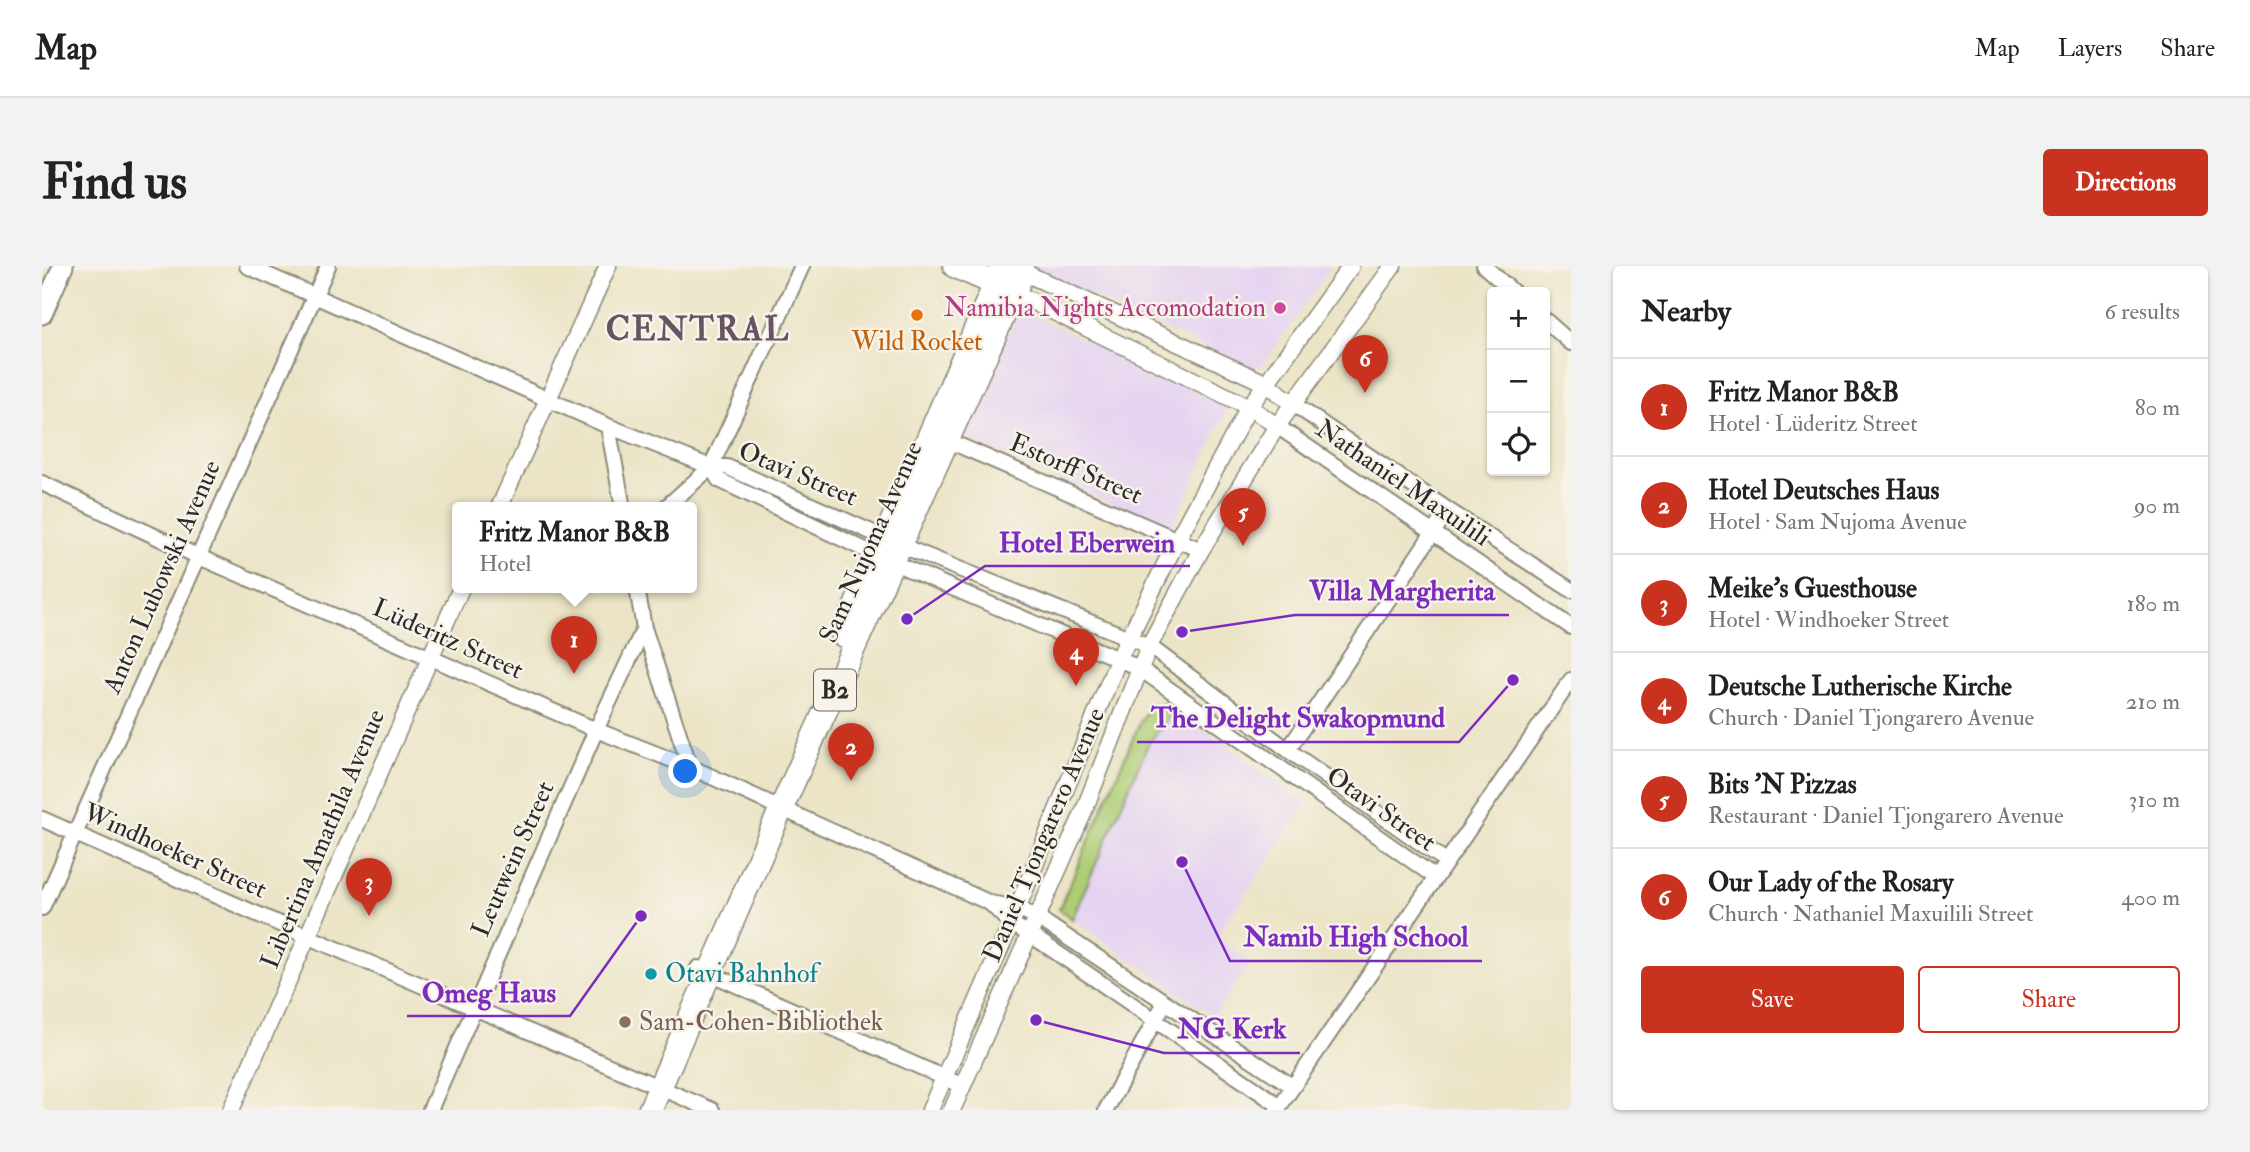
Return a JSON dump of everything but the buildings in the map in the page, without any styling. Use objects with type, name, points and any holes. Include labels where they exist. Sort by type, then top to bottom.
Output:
[{"type":"highway","points":[[955,266],[1012,274]]},
{"type":"highway","name":"Sam Nujoma Avenue","points":[[650,1110],[655,1084],[1012,274]]},
{"type":"highway","name":"Sam Nujoma Avenue","points":[[636,1110],[655,1084]]},
{"type":"main road","points":[[42,314],[63,266]]},
{"type":"street","name":"Otavi Street","points":[[247,266],[608,426],[711,467],[719,480],[889,550],[1149,646],[1288,750],[1446,860]]},
{"type":"street","name":"Anton Lubowski Avenue","points":[[42,908],[328,266]]},
{"type":"street","points":[[502,502],[608,266]]},
{"type":"street","points":[[672,502],[711,467],[802,266]]},
{"type":"street","name":"Daniel Tjongarero Avenue","points":[[930,1110],[1018,908],[1118,660],[1177,540],[1249,407],[1351,266]]},
{"type":"street","name":"Daniel Tjongarero Avenue","points":[[951,1110],[1081,818],[1149,646],[1201,551],[1277,426],[1393,266]]},
{"type":"street","points":[[1484,266],[1507,287]]},
{"type":"street","points":[[1012,274],[1265,383],[1448,510],[1571,590]]},
{"type":"street","points":[[1012,274],[1249,407],[1277,426]]},
{"type":"street","points":[[1550,324],[1571,343]]},
{"type":"street","points":[[608,426],[622,502]]},
{"type":"street","name":"Nathaniel Maxuilili","points":[[1277,426],[1571,627]]},
{"type":"street","name":"Estorff Street","points":[[940,437],[1201,551]]},
{"type":"street","name":"Lüderitz Street","points":[[42,483],[197,556],[596,730],[690,767],[990,903],[1018,908],[1038,918],[1292,1086]]},
{"type":"street","points":[[1288,750],[1448,510]]},
{"type":"street","name":"Otavi Street","points":[[889,550],[1139,668],[1435,877]]},
{"type":"street","name":"Libertina Amathila Avenue","points":[[231,1110],[459,593]]},
{"type":"street","points":[[638,593],[644,628],[690,767]]},
{"type":"street","name":"Leutwein Street","points":[[430,1110],[596,730],[644,628]]},
{"type":"street","points":[[1278,1108],[1571,680]]},
{"type":"street","name":"Windhoeker Street","points":[[42,820],[712,1110]]},
{"type":"street","name":"Lüderitz Street","points":[[990,903],[1011,924],[1031,935],[1278,1108]]},
{"type":"street","points":[[704,971],[963,1086]]},
{"type":"street","points":[[1106,1110],[1165,1002]]},
{"type":"shaded area","points":[[1034,266],[1332,266],[1262,365],[1253,369],[1033,269]]},
{"type":"shaded area","points":[[1019,309],[1228,407],[1171,530],[960,436]]},
{"type":"shaded area","points":[[1175,710],[1307,804],[1216,937],[1251,962],[1213,1016],[1072,919],[1148,744]]},
{"type":"green space","points":[[1160,703],[1175,709],[1148,744],[1072,919],[1059,909],[1140,722],[1148,709]]},
{"type":"place","name":"Namibia Nights Accomodation","points":[[1280,308]]},
{"type":"place","name":"Wild Rocket","points":[[917,315]]},
{"type":"place","name":"Our Lady of the Rosary","points":[[1365,393]]},
{"type":"place","name":"Bits 'N Pizzas","points":[[1243,546]]},
{"type":"place","name":"Hotel Eberwein","points":[[907,619]]},
{"type":"place","name":"Villa Margherita","points":[[1182,632]]},
{"type":"place","name":"Fritz Manor B&B","points":[[574,674]]},
{"type":"place","name":"The Delight Swakopmund","points":[[1513,680]]},
{"type":"place","name":"Deutsche Lutherische Kirche","points":[[1076,686]]},
{"type":"place","name":"Hotel Deutsches Haus","points":[[851,781]]},
{"type":"place","name":"Namib High School","points":[[1182,862]]},
{"type":"place","name":"Meike's Guesthouse","points":[[369,916]]},
{"type":"place","name":"Omeg Haus","points":[[641,916]]},
{"type":"place","name":"Otavi Bahnhof","points":[[651,974]]},
{"type":"place","name":"NG Kerk","points":[[1036,1020]]},
{"type":"place","name":"Sam-Cohen-Bibliothek","points":[[625,1022]]},
{"type":"district","name":"CENTRAL","points":[[698,329]]}]
